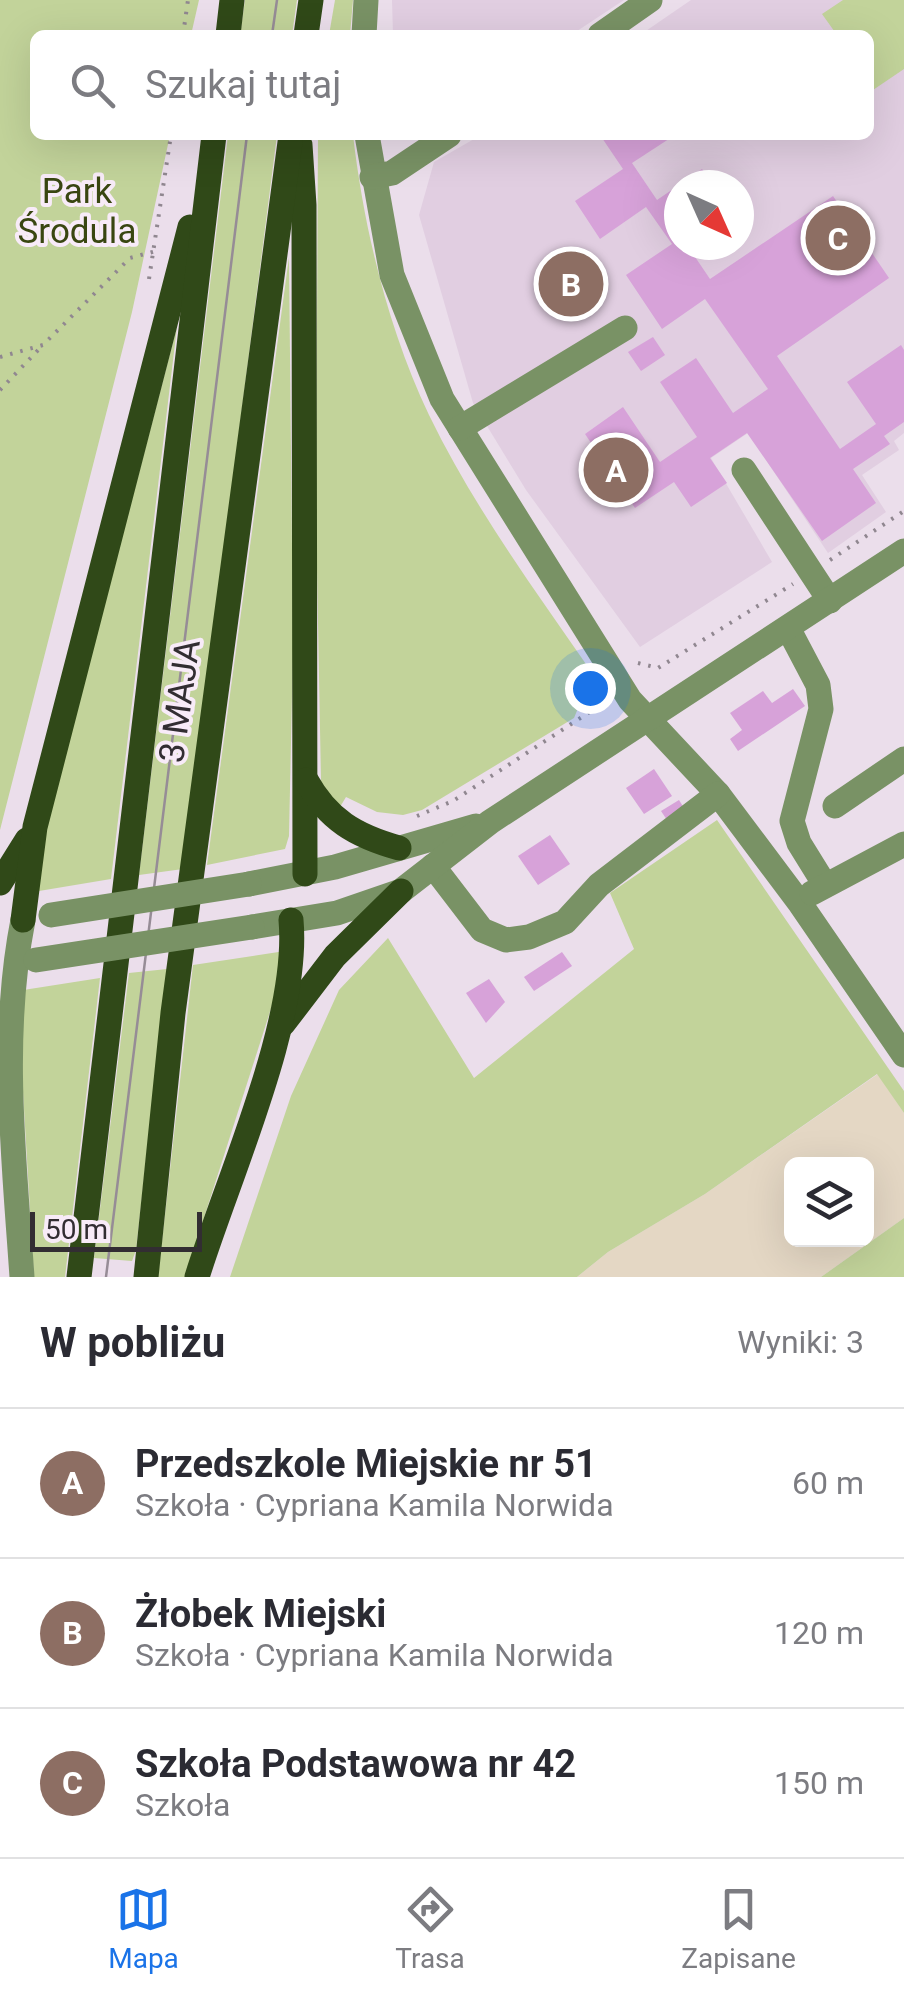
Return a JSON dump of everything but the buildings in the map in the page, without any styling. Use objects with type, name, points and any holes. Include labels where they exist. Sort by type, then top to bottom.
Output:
[{"type":"main road","points":[[229,30],[232,0]]},
{"type":"main road","points":[[307,30],[311,0]]},
{"type":"main road","name":"3 MAJA","points":[[146,1277],[173,1013],[290,140]]},
{"type":"main road","points":[[300,140],[304,205],[305,874]]},
{"type":"main road","points":[[11,922],[213,142]]},
{"type":"main road","name":"3 MAJA","points":[[80,1277],[213,142]]},
{"type":"main road","points":[[305,778],[320,806],[334,819],[372,840],[399,848]]},
{"type":"main road","points":[[0,883],[35,827]]},
{"type":"main road","points":[[280,1028],[335,956],[401,891]]},
{"type":"main road","points":[[198,1277],[280,1028],[294,943],[291,920]]},
{"type":"street","points":[[364,30],[366,0]]},
{"type":"street","points":[[607,30],[650,0]]},
{"type":"street","points":[[367,140],[392,275],[442,399],[606,664],[648,720],[718,794],[799,902],[904,1056]]},
{"type":"street","points":[[372,177],[392,173],[441,140]]},
{"type":"street","points":[[460,428],[625,328]]},
{"type":"street","points":[[744,470],[830,601]]},
{"type":"street","points":[[16,962],[337,913],[401,891],[490,822],[904,551]]},
{"type":"street","points":[[788,628],[818,686],[822,709],[792,821],[799,842],[825,884]]},
{"type":"street","points":[[835,806],[904,759]]},
{"type":"street","points":[[433,866],[482,930],[506,940],[529,937],[564,922],[600,885],[718,794]]},
{"type":"street","points":[[22,1277],[3,1036],[11,1018],[16,962],[11,922],[305,874],[490,822]]},
{"type":"street","points":[[799,902],[825,884],[904,844]]},
{"type":"street","points":[[291,920],[305,874]]},
{"type":"path","points":[[184,30],[188,0]]},
{"type":"path","points":[[145,295],[156,251],[170,140]]},
{"type":"path","points":[[0,390],[130,258],[156,251]]},
{"type":"path","points":[[0,357],[43,345]]},
{"type":"path","points":[[409,819],[454,802],[605,703],[588,675],[626,651],[640,666],[658,668],[708,638]]},
{"type":"shaded area","points":[[392,0],[624,0],[579,30],[393,30]]},
{"type":"shaded area","points":[[691,0],[904,0],[904,433],[894,441],[899,450],[862,475],[886,512],[828,553],[748,433],[711,458],[772,562],[640,647],[526,490],[473,403],[419,215],[434,162],[472,140],[874,140],[874,30],[647,30]]},
{"type":"shaded area","points":[[878,1074],[904,1113],[904,1218],[874,1239],[874,1157],[784,1157],[784,1247],[863,1247],[821,1277],[577,1277],[608,1252],[705,1194]]},
{"type":"green space","name":"Park Środula","points":[[0,0],[199,0],[192,30],[30,30],[30,140],[169,140],[132,312],[0,830]]},
{"type":"green space","points":[[245,0],[297,0],[293,30],[241,30]]},
{"type":"green space","points":[[335,0],[353,0],[350,30],[330,30]]},
{"type":"green space","points":[[843,0],[904,0],[904,69],[874,89],[874,30],[833,30],[822,14]]},
{"type":"green space","points":[[227,140],[276,140],[183,869],[139,875]]},
{"type":"green space","points":[[318,140],[354,140],[380,278],[414,382],[483,512],[588,667],[580,674],[588,684],[574,718],[422,810],[403,815],[377,812],[346,797],[337,812],[321,782],[316,516]]},
{"type":"green space","points":[[289,257],[293,649],[289,836],[285,849],[207,865]]},
{"type":"green space","points":[[177,327],[111,879],[39,891],[34,874]]},
{"type":"green space","points":[[717,820],[904,1091],[904,1113],[877,1074],[705,1194],[608,1252],[577,1277],[230,1277],[291,1096],[339,990],[388,938],[474,1078],[634,949],[610,893]]},
{"type":"green space","points":[[285,951],[284,968],[185,1277],[158,1277],[193,965]]},
{"type":"green space","points":[[167,969],[136,1250],[132,1261],[94,1258],[129,973]]},
{"type":"green space","points":[[100,978],[65,1277],[34,1277],[17,991]]},
{"type":"green space","points":[[904,1218],[904,1277],[821,1277],[863,1247],[874,1247],[874,1239]]},
{"type":"tram line","points":[[273,30],[277,0]]},
{"type":"tram line","points":[[106,1277],[246,140]]},
{"type":"place","name":"Szkoła Podstawowa nr 42","points":[[838,238]]},
{"type":"place","name":"Żłobek Miejski","points":[[571,284]]},
{"type":"place","name":"Przedszkole Miejskie nr 51","points":[[616,470]]}]
